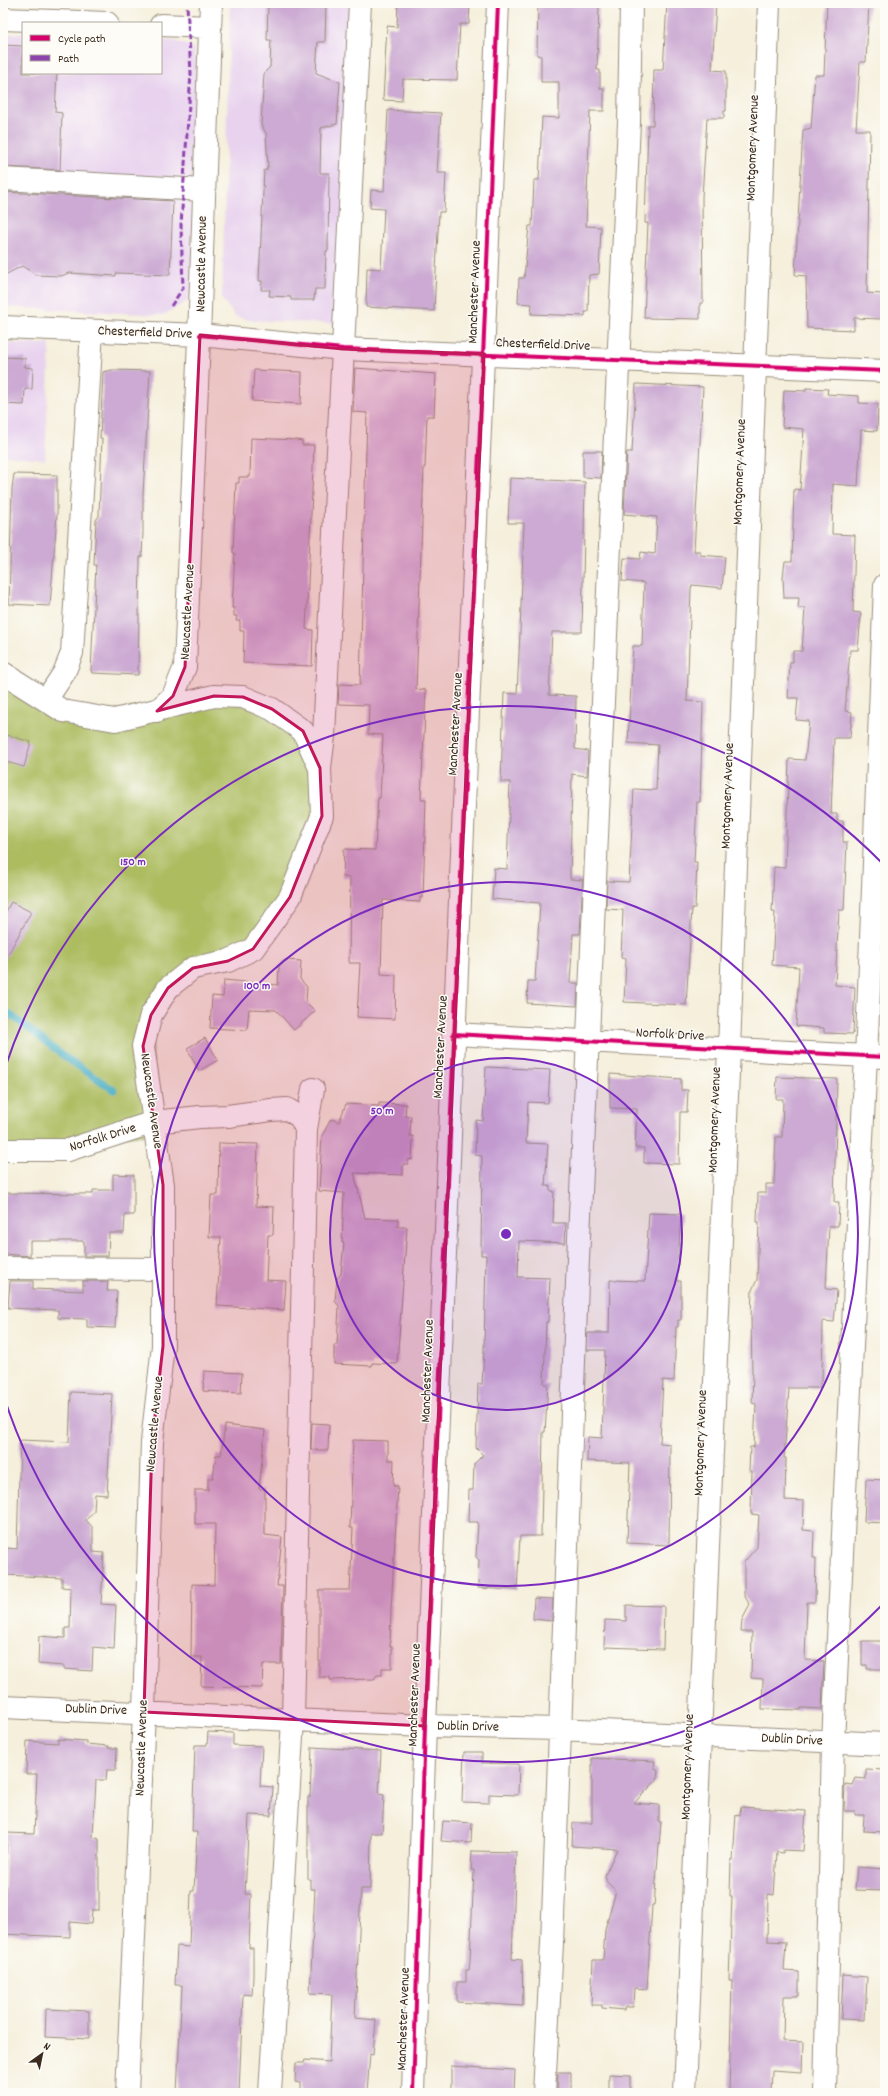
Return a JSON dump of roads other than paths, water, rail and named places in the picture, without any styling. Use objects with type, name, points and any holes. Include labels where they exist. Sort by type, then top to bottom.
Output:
[{"type":"street","name":"Newcastle Avenue","points":[[157,710],[173,696],[186,667],[200,336],[211,3]]},
{"type":"street","points":[[320,768],[324,736],[360,3]]},
{"type":"street","name":"Manchester Avenue","points":[[413,2093],[425,1726],[453,1034],[484,354],[498,3]]},
{"type":"street","points":[[544,2093],[587,1042],[629,122],[630,3]]},
{"type":"street","name":"Montgomery Avenue","points":[[685,2093],[729,1049],[769,3]]},
{"type":"street","points":[[3,19],[30,12],[100,22]]},
{"type":"street","points":[[162,25],[210,27]]},
{"type":"street","points":[[3,179],[204,190]]},
{"type":"street","name":"Chesterfield Drive","points":[[3,327],[200,336],[343,349],[885,370]]},
{"type":"street","points":[[46,700],[64,673],[72,653],[92,331]]},
{"type":"street","points":[[825,2093],[833,1742],[875,1056],[885,585]]},
{"type":"street","points":[[3,673],[63,711],[115,720],[157,710]]},
{"type":"street","name":"Newcastle Avenue","points":[[127,2093],[144,1712],[152,1442],[163,1346],[163,1185],[143,1046],[151,1015],[168,988],[193,968],[228,961],[253,949],[290,897],[322,816],[320,768],[303,730],[272,709],[244,697],[214,696],[157,710]]},
{"type":"street","name":"Norfolk Drive","points":[[453,1034],[875,1056]]},
{"type":"street","points":[[270,2093],[293,1720],[306,1129],[314,1089]]},
{"type":"street","name":"Norfolk Drive","points":[[3,1150],[68,1150],[154,1122],[287,1109],[300,1117],[306,1129]]},
{"type":"street","points":[[3,1268],[162,1269]]},
{"type":"street","name":"Dublin Drive","points":[[3,1707],[144,1712],[425,1726],[559,1729],[885,1744]]},
{"type":"waterway","points":[[3,1009],[66,1058],[114,1090]]}]
